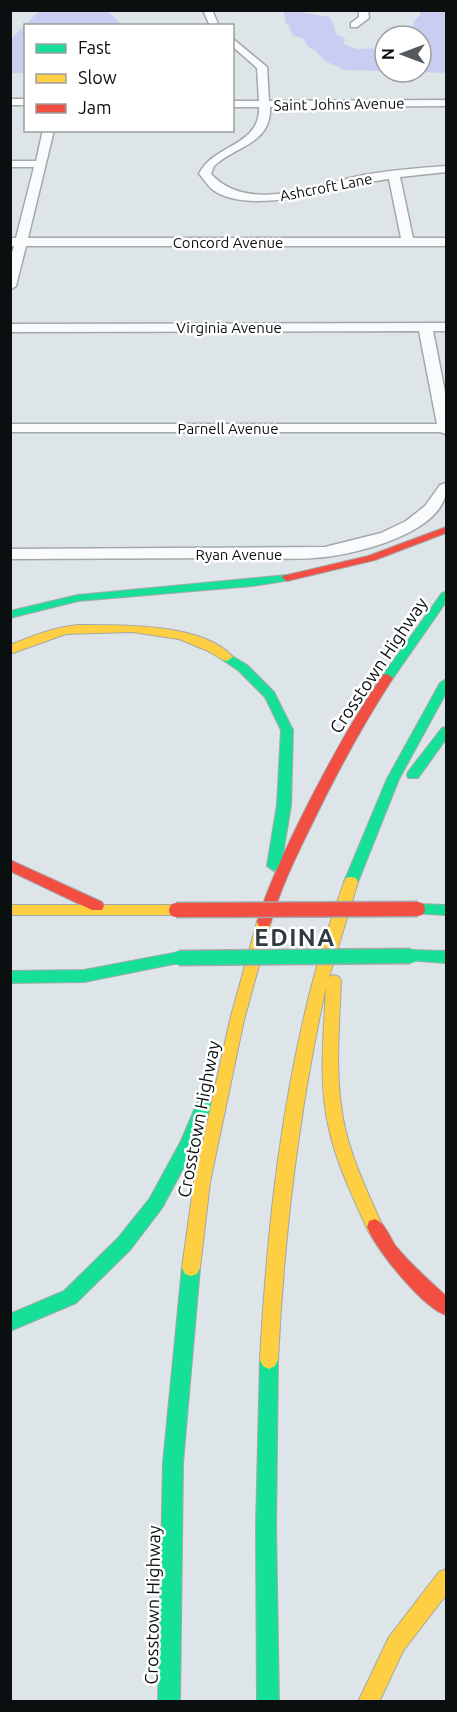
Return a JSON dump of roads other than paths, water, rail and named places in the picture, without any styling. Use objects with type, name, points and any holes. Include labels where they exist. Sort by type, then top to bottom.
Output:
[{"type":"highway","points":[[10,615],[64,598],[241,585],[295,577],[383,555],[447,530]]},
{"type":"highway","name":"Crosstown Highway","points":[[169,1701],[173,1463],[186,1308],[202,1182],[237,1020],[271,895],[332,768],[369,703],[447,596]]},
{"type":"highway","points":[[10,650],[39,638],[68,630],[135,627],[178,635],[208,646],[233,661],[252,677],[270,695],[287,730],[284,805],[271,895]]},
{"type":"highway","points":[[268,1701],[265,1434],[271,1294],[280,1198],[293,1105],[308,1028],[354,868],[412,741],[447,683]]},
{"type":"highway","points":[[367,837],[447,731]]},
{"type":"highway","points":[[10,865],[104,910]]},
{"type":"highway","points":[[10,910],[447,910]]},
{"type":"highway","points":[[336,929],[330,1071],[334,1116],[357,1186],[380,1236],[414,1278],[447,1306]]},
{"type":"highway","points":[[114,956],[179,958],[447,957]]},
{"type":"highway","points":[[10,977],[84,976],[179,958]]},
{"type":"highway","points":[[10,1323],[70,1297],[144,1221],[161,1194],[200,1116],[237,1020]]},
{"type":"highway","points":[[368,1701],[384,1666],[408,1628],[432,1602],[447,1579]]},
{"type":"street","points":[[207,10],[213,24]]},
{"type":"street","points":[[354,25],[364,18],[363,10]]},
{"type":"street","points":[[234,43],[262,67],[266,105]]},
{"type":"street","name":"Saint Johns Avenue","points":[[234,104],[447,103]]},
{"type":"street","name":"Ashcroft Lane","points":[[266,105],[264,124],[258,133],[238,148],[213,160],[207,167],[205,174],[209,182],[218,188],[249,197],[285,197],[394,174],[447,169]]},
{"type":"street","points":[[10,286],[16,242],[48,132]]},
{"type":"street","points":[[10,164],[40,164]]},
{"type":"street","points":[[394,174],[408,242]]},
{"type":"street","name":"Concord Avenue","points":[[16,242],[447,242]]},
{"type":"street","name":"Virginia Avenue","points":[[10,327],[447,327]]},
{"type":"street","points":[[425,327],[446,429]]},
{"type":"street","name":"Parnell Avenue","points":[[10,428],[446,429]]},
{"type":"street","name":"Ryan Avenue","points":[[10,554],[325,552],[358,546],[396,533],[431,509],[447,488]]},
{"type":"water","points":[[40,10],[107,11],[122,24],[26,24]]},
{"type":"water","points":[[292,11],[330,17],[337,35],[345,38],[344,44],[357,49],[373,48],[373,71],[344,70],[325,61],[315,50],[308,47],[303,38],[293,36],[285,22],[284,12]]},
{"type":"water","points":[[420,11],[446,11],[446,73],[433,72],[433,24],[413,24],[420,15]]},
{"type":"water","points":[[24,26],[24,73],[11,73],[11,39]]},
{"type":"district","name":"EDINA","points":[[295,937]]}]
